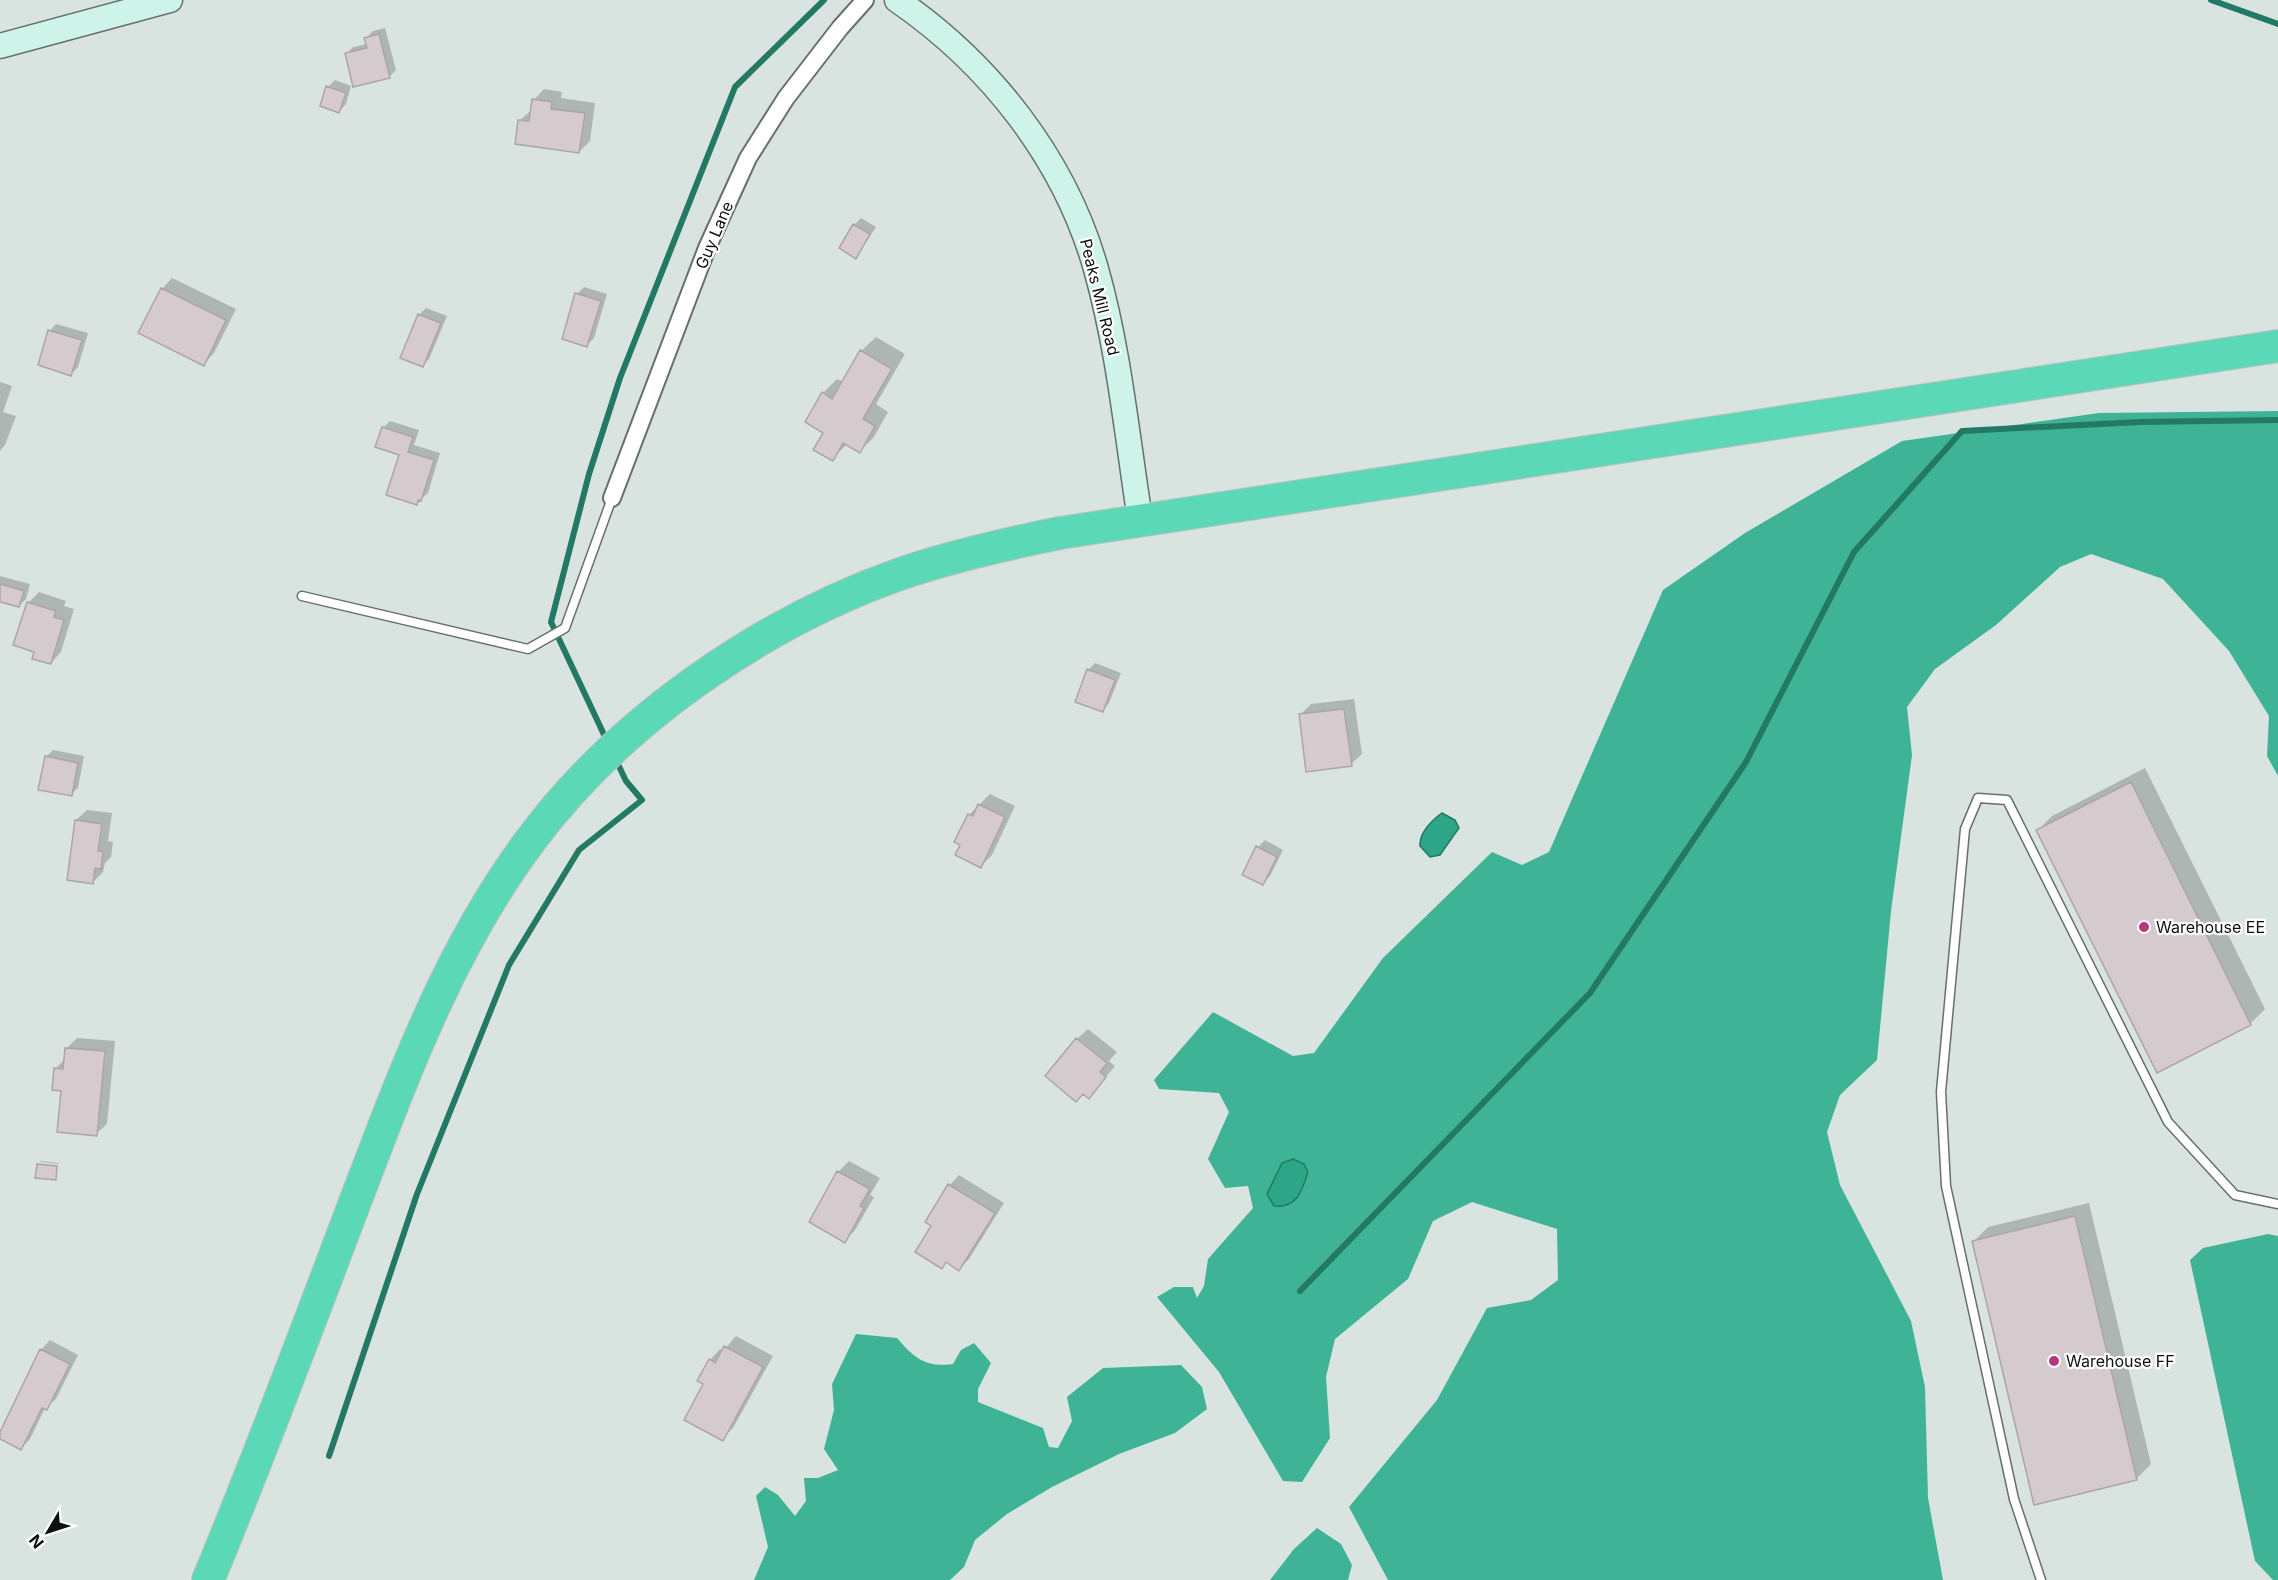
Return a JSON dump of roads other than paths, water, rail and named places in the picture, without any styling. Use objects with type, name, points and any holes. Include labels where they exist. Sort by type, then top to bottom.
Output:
[{"type":"highway","points":[[208,1580],[287,1384],[423,1028],[479,918],[543,824],[585,776],[658,712],[727,660],[818,609],[897,575],[950,557],[1060,532],[2278,346]]},
{"type":"street","points":[[0,46],[170,0]]},
{"type":"street","name":"Guy Lane","points":[[612,498],[707,248],[748,158],[786,98],[865,0]]},
{"type":"street","name":"Peaks Mill Road","points":[[897,0],[937,30],[975,64],[1015,110],[1038,142],[1062,183],[1084,236],[1106,308],[1140,519]]},
{"type":"lane","points":[[302,596],[528,649],[565,628],[612,498]]},
{"type":"lane","points":[[2041,1580],[2014,1499],[1946,1186],[1941,1092],[1965,829],[1978,798],[2007,800],[2168,1122],[2235,1194],[2278,1204]]},
{"type":"waterway","points":[[607,741],[551,622],[589,474],[620,378],[735,87],[824,0]]},
{"type":"waterway","points":[[2211,0],[2278,24]]},
{"type":"waterway","points":[[1300,1291],[1590,993],[1746,762],[1854,552],[1962,431],[2140,422],[2278,420]]},
{"type":"waterway","points":[[329,1456],[417,1194],[509,965],[579,850],[642,800],[626,781],[615,758]]},
{"type":"place","name":"Warehouse EE","points":[[2144,927]]},
{"type":"place","name":"Warehouse FF","points":[[2054,1361]]}]
